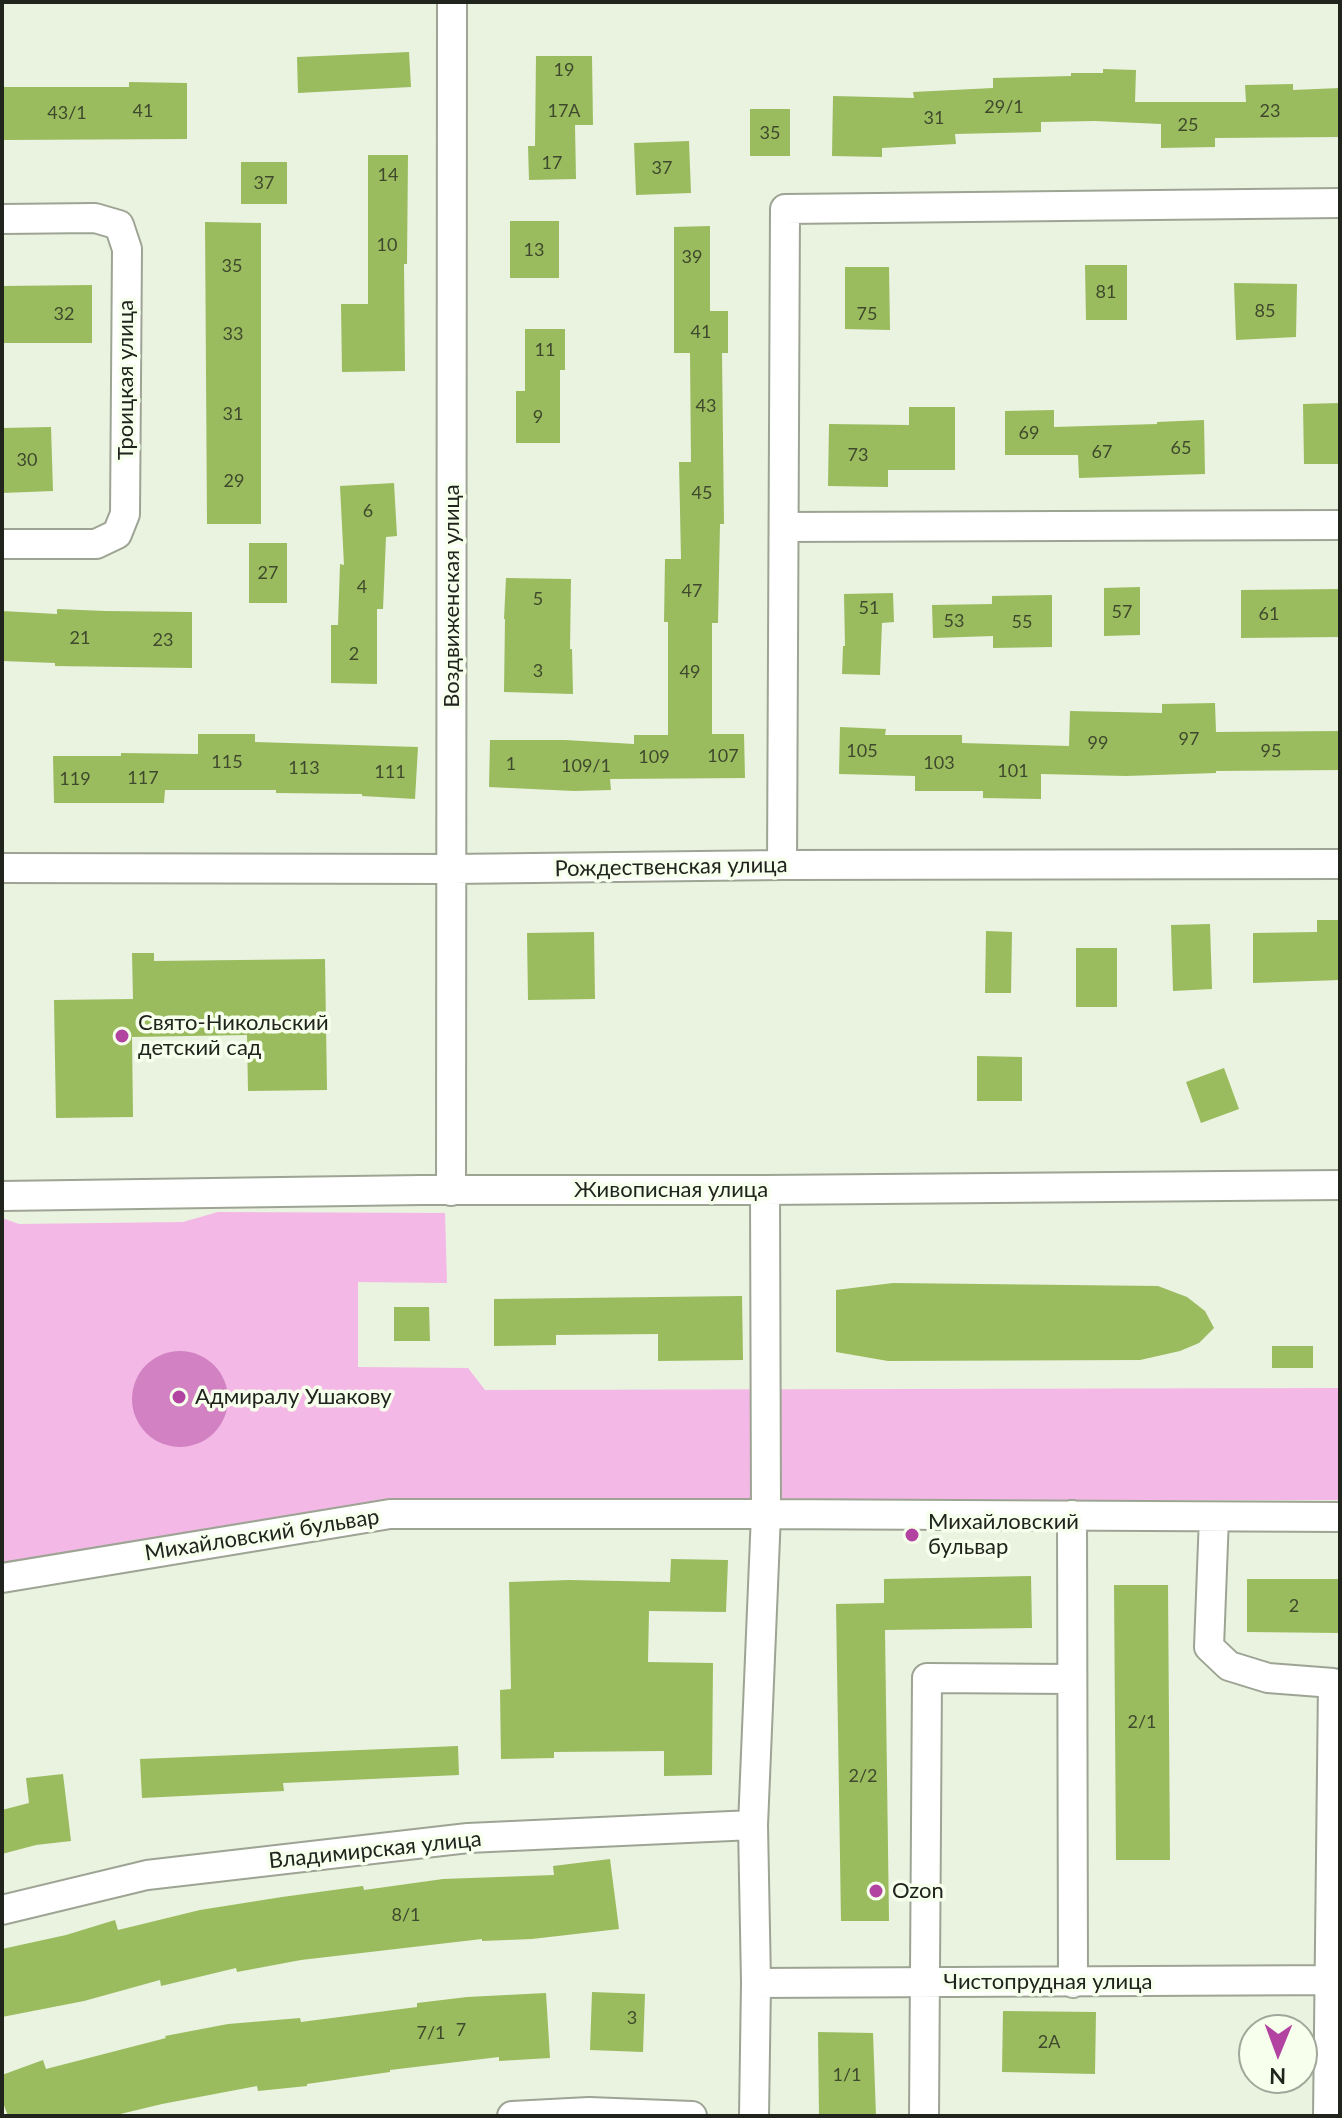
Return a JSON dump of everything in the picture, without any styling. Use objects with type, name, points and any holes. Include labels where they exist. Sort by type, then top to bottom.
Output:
[{"type":"street","name":"Воздвиженская улица","points":[[451,1191],[452,2]]},
{"type":"street","points":[[782,865],[785,209],[1340,203]]},
{"type":"street","name":"Троицкая улица","points":[[2,219],[95,218],[119,225],[127,249],[127,264],[125,514],[117,534],[96,544],[2,544]]},
{"type":"street","points":[[784,527],[1340,525]]},
{"type":"street","name":"Рождественская улица","points":[[2,868],[1340,864]]},
{"type":"street","name":"Живописная улица","points":[[2,1196],[1340,1185]]},
{"type":"street","points":[[754,2116],[756,1983],[753,1825],[766,1514],[765,1190]]},
{"type":"street","name":"Михайловский бульвар","points":[[2,1578],[390,1514],[1340,1517]]},
{"type":"street","points":[[1072,1515],[1073,1983]]},
{"type":"street","points":[[1214,1517],[1209,1647],[1229,1666],[1268,1678],[1333,1683],[1335,1980],[1328,2116]]},
{"type":"street","points":[[924,2116],[927,1678],[1072,1679]]},
{"type":"street","name":"Владимирская улица","points":[[2,1910],[147,1875],[468,1838],[753,1825]]},
{"type":"street","name":"Чистопрудная улица","points":[[756,1983],[1335,1980]]},
{"type":"street","points":[[512,2116],[589,2112],[692,2116]]},
{"type":"shaded area","points":[[218,1212],[445,1213],[447,1283],[358,1282],[358,1367],[468,1368],[485,1390],[1340,1388],[1340,1500],[397,1501],[2,1569],[2,1218],[19,1224],[183,1222]]},
{"type":"shaded area","points":[[180,1351],[198,1355],[214,1365],[224,1381],[228,1399],[224,1417],[214,1433],[198,1443],[180,1447],[162,1443],[146,1433],[136,1417],[132,1399],[136,1381],[146,1365],[162,1355]]},
{"type":"building","points":[[409,52],[411,87],[298,93],[297,57]]},
{"type":"building","points":[[536,56],[592,56],[593,125],[575,125],[576,179],[529,180],[528,146],[535,146]]},
{"type":"building","points":[[1103,69],[1136,70],[1135,102],[1246,102],[1245,85],[1293,84],[1293,90],[1340,88],[1340,137],[1215,138],[1215,147],[1161,148],[1161,124],[1041,122],[1041,132],[955,134],[956,144],[882,148],[882,157],[832,156],[833,96],[914,98],[913,92],[993,88],[993,78],[1071,76],[1071,73],[1103,73]]},
{"type":"building","points":[[129,82],[187,83],[187,139],[2,140],[2,87],[129,87]]},
{"type":"building","points":[[750,109],[790,109],[790,156],[750,156]]},
{"type":"building","points":[[689,141],[691,193],[636,195],[634,143]]},
{"type":"building","points":[[368,155],[408,155],[407,264],[404,264],[405,371],[342,372],[341,304],[368,304]]},
{"type":"building","points":[[241,162],[287,162],[287,204],[241,204]]},
{"type":"building","points":[[510,221],[559,221],[559,278],[510,278]]},
{"type":"building","points":[[205,222],[261,223],[261,524],[207,524]]},
{"type":"building","points":[[710,226],[710,311],[728,311],[728,353],[722,353],[724,524],[720,524],[718,623],[712,623],[712,734],[744,734],[745,778],[610,779],[611,790],[489,787],[490,740],[634,744],[634,735],[668,735],[665,559],[681,559],[679,462],[691,462],[690,353],[674,353],[674,227]]},
{"type":"building","points":[[1085,265],[1127,265],[1127,320],[1086,320]]},
{"type":"building","points":[[845,267],[889,267],[890,330],[845,329]]},
{"type":"building","points":[[1234,283],[1297,284],[1296,337],[1236,340]]},
{"type":"building","points":[[92,285],[92,343],[2,343],[2,286]]},
{"type":"building","points":[[525,329],[565,329],[565,370],[560,370],[560,443],[516,443],[516,391],[525,391]]},
{"type":"building","points":[[1340,403],[1340,464],[1304,464],[1303,404]]},
{"type":"building","points":[[909,407],[955,407],[955,470],[888,470],[888,487],[828,486],[829,424],[909,425]]},
{"type":"building","points":[[1054,410],[1054,427],[1204,420],[1205,474],[1079,478],[1078,455],[1005,455],[1005,411]]},
{"type":"building","points":[[51,427],[53,491],[2,493],[2,428]]},
{"type":"building","points":[[394,483],[397,536],[386,537],[383,609],[377,609],[377,684],[331,683],[331,625],[338,625],[340,564],[344,565],[340,486]]},
{"type":"building","points":[[249,543],[287,543],[287,603],[249,603]]},
{"type":"building","points":[[506,578],[571,579],[573,694],[504,692]]},
{"type":"building","points":[[1140,587],[1140,635],[1104,636],[1104,588]]},
{"type":"building","points":[[1340,589],[1340,637],[1241,638],[1241,590]]},
{"type":"building","points":[[893,593],[894,622],[882,623],[880,675],[842,674],[844,594]]},
{"type":"building","points":[[1052,595],[1052,647],[993,648],[993,636],[933,638],[932,605],[992,604],[992,596]]},
{"type":"building","points":[[57,609],[192,612],[192,668],[55,666],[55,663],[2,661],[2,611],[57,614]]},
{"type":"building","points":[[1215,703],[1216,732],[1340,731],[1340,770],[1216,771],[1126,776],[1041,774],[1041,799],[983,798],[983,791],[915,791],[915,776],[839,774],[840,727],[886,729],[885,735],[962,735],[962,743],[1069,746],[1070,711],[1162,713],[1162,704]]},
{"type":"building","points":[[198,734],[255,734],[255,742],[418,747],[415,799],[362,794],[276,793],[276,790],[165,790],[164,803],[54,803],[53,756],[198,754]]},
{"type":"building","points":[[1317,920],[1340,920],[1340,980],[1253,983],[1253,933],[1317,932]]},
{"type":"building","points":[[1210,924],[1212,989],[1173,991],[1171,925]]},
{"type":"building","points":[[986,931],[1012,932],[1011,993],[985,993]]},
{"type":"building","points":[[594,932],[595,999],[528,1000],[527,933]]},
{"type":"building","points":[[1076,948],[1117,948],[1117,1007],[1076,1007]]},
{"type":"building","name":"Свято-Никольский детский сад","points":[[132,953],[154,953],[154,961],[325,959],[327,1090],[248,1091],[247,1035],[132,1037],[133,1117],[56,1118],[54,1000],[133,999]]},
{"type":"building","points":[[977,1056],[1022,1057],[1022,1101],[977,1101]]},
{"type":"building","points":[[1224,1068],[1239,1109],[1201,1123],[1186,1082]]},
{"type":"building","points":[[893,1283],[1158,1286],[1187,1297],[1205,1311],[1214,1328],[1199,1343],[1180,1351],[1140,1360],[888,1361],[836,1352],[836,1290]]},
{"type":"building","points":[[742,1296],[743,1360],[658,1361],[658,1334],[556,1335],[556,1345],[494,1346],[494,1299]]},
{"type":"building","points":[[394,1307],[429,1307],[430,1341],[394,1341]]},
{"type":"building","points":[[1272,1346],[1313,1346],[1313,1368],[1272,1368]]},
{"type":"building","points":[[671,1559],[728,1560],[726,1612],[649,1611],[648,1662],[713,1663],[712,1775],[664,1776],[664,1751],[554,1752],[554,1758],[501,1759],[500,1690],[511,1689],[509,1582],[670,1582]]},
{"type":"building","points":[[1031,1576],[1032,1628],[885,1630],[889,1921],[841,1921],[836,1604],[884,1603],[884,1579]]},
{"type":"building","points":[[1247,1579],[1340,1579],[1340,1633],[1247,1632]]},
{"type":"building","points":[[1114,1585],[1168,1585],[1170,1860],[1116,1860]]},
{"type":"building","points":[[458,1746],[459,1775],[283,1783],[284,1791],[142,1798],[140,1759]]},
{"type":"building","points":[[63,1774],[71,1841],[36,1845],[2,1854],[2,1810],[29,1803],[26,1778]]},
{"type":"building","points":[[610,1859],[619,1929],[532,1939],[482,1939],[301,1960],[237,1972],[236,1968],[161,1986],[160,1980],[84,2001],[2,2017],[2,1949],[115,1920],[118,1930],[200,1910],[282,1897],[443,1879],[554,1875],[553,1866]]},
{"type":"building","points":[[592,1992],[645,1994],[643,2052],[590,2050]]},
{"type":"building","points":[[546,1993],[550,2058],[499,2061],[499,2057],[390,2070],[307,2086],[258,2091],[257,2086],[112,2116],[8,2116],[2,2100],[2,2075],[43,2060],[46,2069],[165,2036],[228,2024],[300,2018],[301,2022],[417,2007],[417,2003],[467,1997]]},
{"type":"building","points":[[1003,2011],[1096,2012],[1095,2074],[1002,2072]]},
{"type":"building","points":[[818,2032],[873,2033],[876,2116],[819,2116]]},
{"type":"place","name":"Свято-Никольский детский сад","points":[[122,1036]]},
{"type":"place","name":"Адмиралу Ушакову","points":[[179,1397]]},
{"type":"place","name":"Михайловский бульвар","points":[[912,1535]]},
{"type":"place","name":"Ozon","points":[[876,1891]]}]
